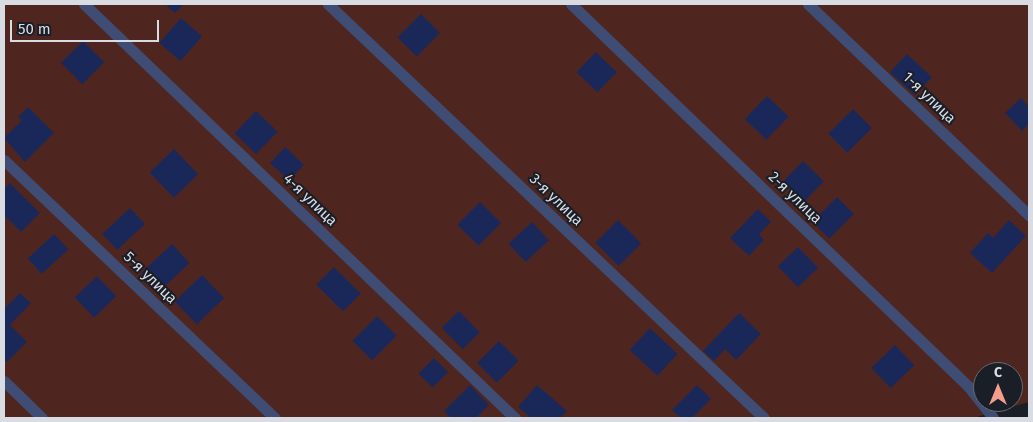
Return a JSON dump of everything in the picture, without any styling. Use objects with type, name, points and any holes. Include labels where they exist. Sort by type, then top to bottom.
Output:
[{"type":"lane","name":"4-я улица","points":[[84,4],[515,418]]},
{"type":"lane","name":"3-я улица","points":[[328,4],[764,418]]},
{"type":"lane","name":"2-я улица","points":[[571,4],[969,387],[993,418]]},
{"type":"lane","name":"1-я улица","points":[[808,4],[1029,214]]},
{"type":"lane","name":"5-я улица","points":[[4,160],[275,418]]},
{"type":"lane","points":[[4,381],[42,418]]},
{"type":"shaded area","points":[[4,4],[1029,4],[1029,402],[1023,404],[1023,362],[973,362],[973,412],[994,412],[973,418],[4,418]]},
{"type":"building","points":[[165,4],[184,4],[175,13]]},
{"type":"building","points":[[421,14],[440,33],[417,56],[398,37]]},
{"type":"building","points":[[181,18],[202,36],[180,61],[159,43]]},
{"type":"building","points":[[83,41],[104,62],[82,84],[61,63]]},
{"type":"building","points":[[596,52],[617,72],[597,92],[577,72]]},
{"type":"building","points":[[907,54],[932,77],[915,95],[890,72]]},
{"type":"building","points":[[767,96],[789,117],[766,140],[745,119]]},
{"type":"building","points":[[1021,98],[1029,107],[1029,124],[1022,131],[1005,113]]},
{"type":"building","points":[[28,107],[54,133],[25,162],[4,138],[22,120],[18,117]]},
{"type":"building","points":[[853,109],[872,128],[847,153],[828,134]]},
{"type":"building","points":[[256,111],[278,132],[256,154],[234,133]]},
{"type":"building","points":[[285,147],[304,165],[289,181],[270,163]]},
{"type":"building","points":[[174,149],[198,174],[174,198],[150,173]]},
{"type":"building","points":[[803,161],[824,181],[803,203],[782,183]]},
{"type":"building","points":[[10,183],[40,213],[21,232],[4,215],[4,189]]},
{"type":"building","points":[[837,197],[854,214],[829,239],[812,222]]},
{"type":"building","points":[[480,202],[501,223],[479,246],[457,225]]},
{"type":"building","points":[[130,208],[145,224],[117,250],[102,234]]},
{"type":"building","points":[[758,209],[771,222],[759,234],[764,240],[749,256],[730,238]]},
{"type":"building","points":[[618,220],[641,243],[619,266],[595,243]]},
{"type":"building","points":[[1009,220],[1026,236],[992,273],[970,253],[988,233],[993,238]]},
{"type":"building","points":[[532,222],[549,240],[526,262],[509,244]]},
{"type":"building","points":[[54,234],[68,249],[42,274],[28,259]]},
{"type":"building","points":[[172,244],[190,263],[159,292],[141,273]]},
{"type":"building","points":[[798,247],[818,268],[798,287],[778,266]]},
{"type":"building","points":[[334,267],[361,294],[343,312],[316,285]]},
{"type":"building","points":[[202,275],[224,298],[197,324],[175,301]]},
{"type":"building","points":[[97,276],[116,296],[94,318],[75,298]]},
{"type":"building","points":[[20,293],[31,303],[10,325],[27,342],[7,362],[4,359],[4,309]]},
{"type":"building","points":[[459,311],[480,333],[463,349],[442,328]]},
{"type":"building","points":[[739,313],[761,334],[736,360],[725,349],[714,361],[703,351]]},
{"type":"building","points":[[377,316],[397,336],[372,361],[352,341]]},
{"type":"building","points":[[650,328],[678,354],[657,376],[630,350]]},
{"type":"building","points":[[499,341],[519,361],[497,383],[477,363]]},
{"type":"building","points":[[895,345],[914,365],[891,388],[871,368]]},
{"type":"building","points":[[434,358],[448,372],[433,388],[418,374]]},
{"type":"building","points":[[470,385],[489,405],[476,418],[451,418],[444,411]]},
{"type":"building","points":[[537,385],[567,411],[560,418],[531,418],[518,407]]},
{"type":"building","points":[[697,385],[711,399],[692,418],[681,418],[672,410]]}]
